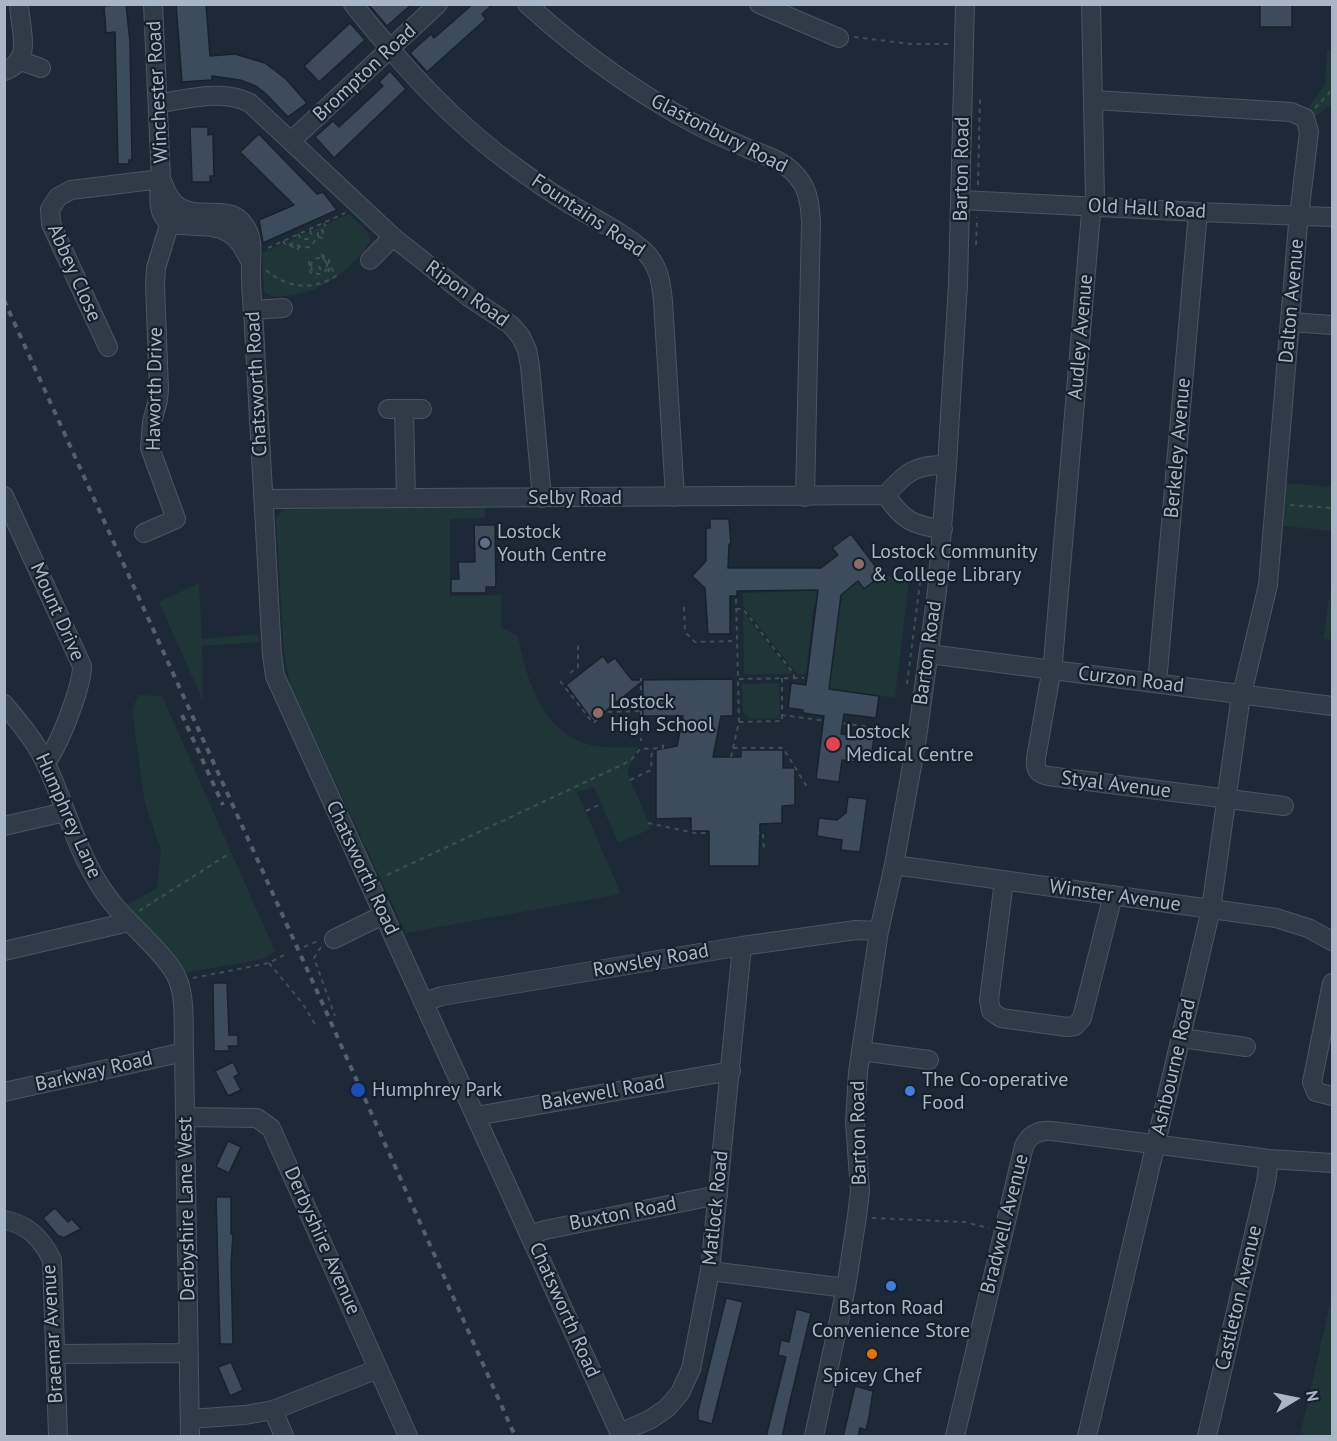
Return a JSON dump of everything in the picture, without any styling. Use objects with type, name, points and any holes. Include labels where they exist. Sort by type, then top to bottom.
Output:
[{"type":"street","points":[[4,71],[16,66],[21,60],[23,51],[19,4]]},
{"type":"street","name":"Winchester Road","points":[[153,4],[161,179]]},
{"type":"street","name":"Fountains Road","points":[[353,4],[416,80],[477,137],[516,168],[572,206],[631,240],[652,259],[661,282],[663,301],[675,497]]},
{"type":"street","name":"Brompton Road","points":[[291,141],[438,4]]},
{"type":"street","name":"Glastonbury Road","points":[[527,4],[567,41],[605,70],[651,100],[697,125],[781,162],[794,172],[805,186],[810,203],[811,222],[805,497]]},
{"type":"street","points":[[759,4],[839,38]]},
{"type":"street","name":"Barton Road","points":[[814,1437],[846,1288],[857,1216],[860,1172],[855,1122],[856,1088],[879,931],[894,865],[917,738],[943,529],[962,200],[954,47],[965,4]]},
{"type":"street","name":"Audley Avenue","points":[[1052,669],[1095,200],[1091,4]]},
{"type":"street","points":[[21,60],[41,68]]},
{"type":"street","name":"Ripon Road","points":[[159,103],[222,95],[240,98],[260,112],[393,237],[470,298],[511,325],[521,336],[530,366],[542,498]]},
{"type":"street","points":[[1094,100],[1291,111],[1305,118]]},
{"type":"street","name":"Dalton Avenue","points":[[1243,694],[1268,585],[1309,132],[1305,118]]},
{"type":"street","points":[[161,179],[159,205],[162,214],[170,222]]},
{"type":"street","name":"Chatsworth Road","points":[[161,179],[167,193],[180,208],[189,211],[223,212],[234,216],[249,233],[255,262],[253,310],[275,676],[620,1435]]},
{"type":"street","name":"Abbey Close","points":[[108,347],[51,224],[50,209],[58,197],[71,190],[161,179]]},
{"type":"street","name":"Old Hall Road","points":[[962,200],[1332,217]]},
{"type":"street","name":"Berkeley Avenue","points":[[1157,683],[1198,212]]},
{"type":"street","name":"Chatsworth Road","points":[[170,222],[180,226],[229,232],[255,262]]},
{"type":"street","name":"Haworth Drive","points":[[144,533],[176,519],[154,462],[150,436],[158,400],[156,268],[170,222]]},
{"type":"street","points":[[370,260],[393,237]]},
{"type":"street","points":[[253,310],[283,308]]},
{"type":"street","points":[[1291,322],[1332,325]]},
{"type":"street","points":[[406,498],[396,409],[422,409]]},
{"type":"street","points":[[943,529],[921,526],[906,519],[886,495],[900,480],[914,470],[926,465],[947,465]]},
{"type":"street","name":"Selby Road","points":[[263,498],[886,495]]},
{"type":"street","name":"Mount Drive","points":[[4,496],[82,666],[80,683],[54,750],[46,762]]},
{"type":"street","name":"Curzon Road","points":[[929,654],[1332,706]]},
{"type":"street","name":"Styal Avenue","points":[[1052,669],[1036,758],[1036,768],[1040,774],[1227,799]]},
{"type":"street","name":"Ashbourne Road","points":[[1087,1437],[1211,909],[1243,694]]},
{"type":"street","name":"Humphrey Lane","points":[[4,704],[46,762],[88,866],[100,887],[169,965],[178,981]]},
{"type":"street","points":[[1227,799],[1284,806]]},
{"type":"street","points":[[4,826],[65,812]]},
{"type":"street","name":"Winster Avenue","points":[[894,865],[1288,921],[1308,928],[1332,941]]},
{"type":"street","points":[[1004,881],[989,1000],[991,1011],[1000,1018],[1067,1027],[1078,1024],[1082,1018],[1113,895]]},
{"type":"street","points":[[334,939],[383,915]]},
{"type":"street","points":[[4,951],[127,920]]},
{"type":"street","name":"Rowsley Road","points":[[423,1002],[435,998],[742,946],[856,930],[879,931]]},
{"type":"street","name":"Matlock Road","points":[[620,1435],[667,1408],[680,1393],[691,1369],[710,1271],[742,946]]},
{"type":"street","name":"Derbyshire Lane West","points":[[178,981],[182,1003],[184,1053],[190,1428]]},
{"type":"street","points":[[1332,983],[1311,1082],[1316,1092],[1332,1096]]},
{"type":"street","points":[[1181,1038],[1246,1047]]},
{"type":"street","points":[[861,1051],[929,1060]]},
{"type":"street","name":"Barkway Road","points":[[4,1092],[184,1053]]},
{"type":"street","name":"Bakewell Road","points":[[476,1116],[731,1071]]},
{"type":"street","name":"Derbyshire Avenue","points":[[185,1117],[256,1118],[271,1128],[408,1437]]},
{"type":"street","name":"Bradwell Avenue","points":[[955,1437],[1024,1146],[1036,1132],[1052,1131],[1269,1159],[1332,1163]]},
{"type":"street","name":"Castleton Avenue","points":[[1207,1437],[1266,1182],[1269,1159]]},
{"type":"street","name":"Buxton Road","points":[[529,1235],[718,1195]]},
{"type":"street","name":"Braemar Avenue","points":[[4,1220],[30,1230],[43,1243],[52,1260],[58,1437]]},
{"type":"street","points":[[710,1271],[846,1288]]},
{"type":"street","points":[[56,1354],[189,1353]]},
{"type":"street","points":[[190,1428],[273,1410],[378,1369]]},
{"type":"street","points":[[273,1410],[285,1437]]},
{"type":"path","points":[[839,38],[854,37],[954,47]]},
{"type":"path","points":[[1305,118],[1332,90]]},
{"type":"path","points":[[311,271],[312,263],[319,258],[328,261],[336,276],[321,284],[305,286],[285,284],[255,262],[284,241],[360,207]]},
{"type":"path","points":[[284,241],[286,246],[294,243],[298,247],[310,247],[318,237],[323,238],[322,230],[326,228],[324,223]]},
{"type":"path","points":[[298,234],[301,239],[308,239],[311,234],[310,229]]},
{"type":"path","points":[[309,261],[311,271],[316,277]]},
{"type":"path","points":[[311,271],[322,273],[328,261]]},
{"type":"path","points":[[319,266],[322,273]]},
{"type":"path","points":[[1276,503],[1332,508]]},
{"type":"path","points":[[906,690],[923,560]]},
{"type":"path","points":[[731,757],[739,722],[736,599]]},
{"type":"path","points":[[684,607],[685,632],[695,642],[737,641]]},
{"type":"path","points":[[736,609],[743,609],[794,674],[794,678]]},
{"type":"path","points":[[570,673],[578,667],[578,645]]},
{"type":"path","points":[[641,678],[641,741]]},
{"type":"path","points":[[739,722],[782,720],[782,678]]},
{"type":"path","points":[[738,679],[804,678]]},
{"type":"path","points":[[560,681],[593,723],[607,712],[641,711]]},
{"type":"path","points":[[782,716],[870,727],[876,732],[900,736],[902,725]]},
{"type":"path","points":[[387,875],[624,765],[640,749],[663,748],[663,740]]},
{"type":"path","points":[[630,780],[651,770],[652,748]]},
{"type":"path","points":[[733,748],[783,748],[809,790]]},
{"type":"path","points":[[586,811],[601,804]]},
{"type":"path","points":[[648,823],[695,833],[763,833],[764,851]]},
{"type":"path","points":[[127,920],[227,855]]},
{"type":"path","points":[[304,947],[323,939],[314,958],[335,1016]]},
{"type":"path","points":[[178,981],[269,963],[286,954]]},
{"type":"path","points":[[269,963],[303,1004],[316,1026]]},
{"type":"path","points":[[857,1216],[893,1220],[964,1222],[1002,1232]]},
{"type":"green space","points":[[1327,50],[1332,51],[1332,104],[1314,117],[1307,110],[1325,84]]},
{"type":"green space","points":[[349,214],[368,233],[371,240],[355,261],[335,278],[312,290],[276,297],[264,291],[262,253]]},
{"type":"green space","points":[[1286,483],[1332,487],[1332,531],[1283,526]]},
{"type":"green space","points":[[286,507],[485,507],[485,518],[450,519],[450,596],[501,595],[501,627],[518,636],[531,685],[548,715],[559,728],[572,738],[593,746],[638,747],[627,772],[651,829],[618,843],[594,787],[577,792],[621,894],[406,933],[290,685],[284,652],[276,519]]},
{"type":"green space","points":[[882,575],[909,581],[895,698],[829,689],[841,595],[858,581],[864,589]]},
{"type":"green space","points":[[1332,579],[1332,640],[1323,639]]},
{"type":"green space","points":[[199,583],[202,639],[258,634],[259,642],[202,646],[203,701],[159,602]]},
{"type":"green space","points":[[806,584],[813,584],[824,599],[823,605],[814,604],[806,674],[797,674],[743,606],[743,593],[806,591]]},
{"type":"green space","points":[[743,612],[792,674],[744,674]]},
{"type":"green space","points":[[779,683],[780,718],[750,719],[743,712],[742,684]]},
{"type":"green space","points":[[138,695],[162,696],[275,951],[263,959],[185,973],[127,905],[157,888],[161,850],[145,804],[132,710]]},
{"type":"green space","points":[[1332,1295],[1332,1436],[1300,1436]]},
{"type":"building","points":[[126,4],[130,42],[132,160],[129,160],[129,164],[118,164],[115,32],[106,33],[104,6]]},
{"type":"building","points":[[176,4],[206,4],[210,56],[235,54],[265,63],[286,79],[307,103],[288,117],[256,86],[240,80],[212,76],[212,80],[182,82]]},
{"type":"building","points":[[368,4],[412,4],[387,26]]},
{"type":"building","points":[[473,4],[493,4],[482,14],[486,19],[427,72],[410,53],[431,34],[434,38]]},
{"type":"building","points":[[1260,4],[1292,4],[1292,27],[1260,27]]},
{"type":"building","points":[[350,23],[365,40],[319,82],[304,66]]},
{"type":"building","points":[[390,71],[406,89],[334,158],[315,137],[333,121],[339,127],[383,86],[379,82]]},
{"type":"building","points":[[190,127],[208,127],[208,135],[213,134],[214,176],[210,176],[210,182],[192,182]]},
{"type":"building","points":[[259,134],[317,194],[323,192],[337,210],[263,243],[259,220],[294,205],[240,152]]},
{"type":"building","points":[[710,519],[729,519],[731,545],[729,544],[728,568],[821,568],[838,555],[832,548],[851,534],[882,575],[864,589],[858,581],[841,595],[829,689],[879,696],[876,718],[844,714],[841,734],[874,738],[871,758],[855,756],[855,762],[842,760],[839,782],[816,779],[824,716],[788,708],[791,683],[806,685],[818,590],[737,591],[737,596],[730,596],[730,634],[708,634],[705,588],[692,576],[706,561],[706,528],[710,528]]},
{"type":"building","name":"Lostock Youth Centre","points":[[474,525],[495,525],[496,587],[486,587],[486,593],[451,593],[451,579],[459,579],[458,562],[475,562]]},
{"type":"building","points":[[603,656],[608,663],[615,658],[632,680],[733,679],[733,716],[721,716],[713,757],[741,757],[741,750],[783,750],[783,768],[795,768],[795,805],[782,806],[782,823],[760,824],[759,866],[709,866],[709,831],[691,831],[691,818],[656,819],[656,750],[677,746],[683,716],[643,716],[643,681],[593,721],[566,685]]},
{"type":"building","points":[[848,797],[867,799],[860,852],[841,850],[842,840],[817,836],[819,818],[837,820],[846,813]]},
{"type":"building","points":[[213,983],[227,983],[229,1035],[238,1035],[238,1046],[228,1046],[230,1051],[214,1051]]},
{"type":"building","points":[[233,1062],[239,1074],[234,1077],[241,1090],[228,1096],[215,1071]]},
{"type":"building","points":[[228,1141],[241,1147],[229,1173],[216,1167]]},
{"type":"building","points":[[216,1197],[231,1197],[233,1344],[220,1344]]},
{"type":"building","points":[[55,1208],[68,1222],[72,1219],[81,1229],[63,1238],[59,1237],[43,1218]]},
{"type":"building","points":[[726,1298],[743,1302],[712,1424],[698,1420],[698,1411]]},
{"type":"building","points":[[796,1309],[811,1313],[782,1437],[766,1437],[786,1357],[778,1355],[781,1340],[789,1342]]},
{"type":"building","points":[[231,1362],[243,1390],[230,1396],[218,1367]]},
{"type":"building","points":[[855,1386],[873,1391],[866,1430],[860,1428],[858,1437],[843,1437]]},
{"type":"railway","points":[[4,300],[321,1000],[515,1436]]},
{"type":"railway","points":[[182,715],[223,805]]},
{"type":"place","name":"Lostock Youth Centre","points":[[485,543]]},
{"type":"place","name":"Lostock Community & College Library","points":[[859,564]]},
{"type":"place","name":"Lostock High School","points":[[598,713]]},
{"type":"place","name":"Lostock Medical Centre","points":[[833,744]]},
{"type":"place","name":"Humphrey Park","points":[[358,1090]]},
{"type":"place","name":"The Co-operative Food","points":[[910,1091]]},
{"type":"place","name":"Barton Road Convenience Store","points":[[891,1286]]},
{"type":"place","name":"Spicey Chef","points":[[872,1354]]}]
